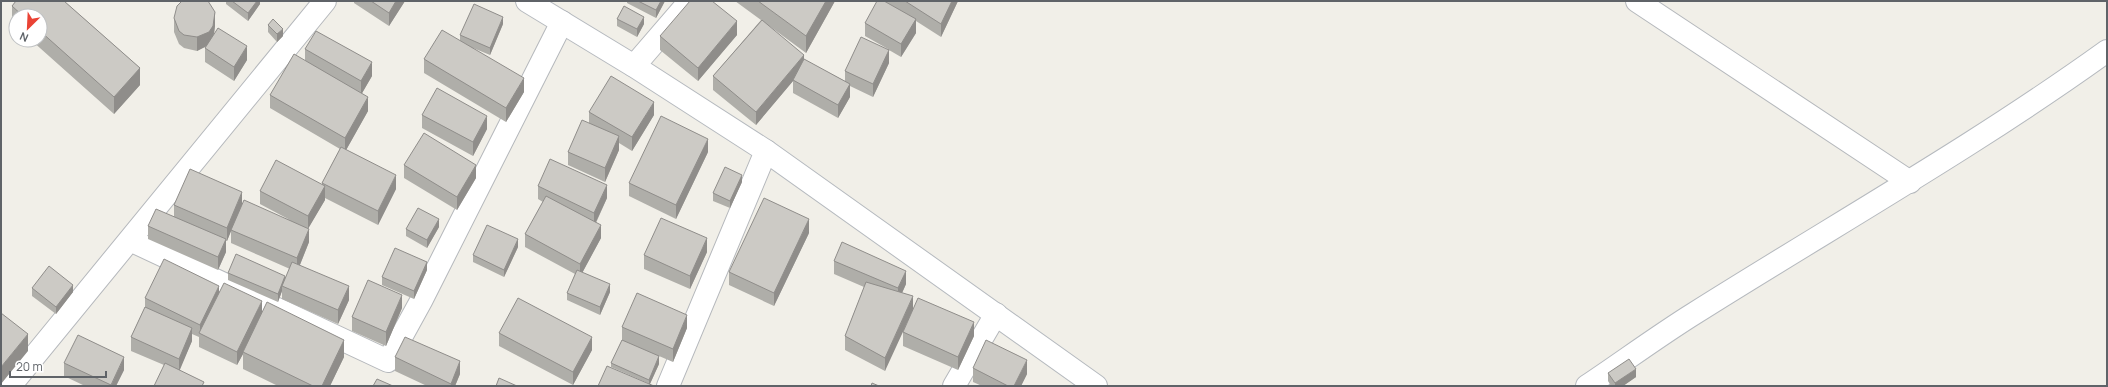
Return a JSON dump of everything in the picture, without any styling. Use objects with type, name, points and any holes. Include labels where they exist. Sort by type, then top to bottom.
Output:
[{"type":"street","points":[[10,386],[325,1]]},
{"type":"street","points":[[527,1],[634,66],[766,151],[1096,386]]},
{"type":"street","points":[[634,66],[690,1]]},
{"type":"street","points":[[1637,1],[1910,182]]},
{"type":"street","points":[[130,240],[388,361],[562,22]]},
{"type":"street","points":[[1587,386],[1694,314],[1910,182],[2068,79],[2107,51]]},
{"type":"street","points":[[668,386],[766,151]]},
{"type":"street","points":[[954,386],[996,314]]},
{"type":"building","points":[[16,1],[64,1],[140,68],[114,97],[48,38],[48,8],[14,8],[12,6]]},
{"type":"building","points":[[182,1],[208,1],[215,12],[213,26],[209,32],[197,37],[184,35],[179,31],[174,18],[177,6]]},
{"type":"building","points":[[232,1],[257,1],[248,13]]},
{"type":"building","points":[[371,1],[396,1],[389,13]]},
{"type":"building","points":[[638,1],[661,1],[656,10]]},
{"type":"building","points":[[690,1],[712,1],[737,21],[698,68],[660,36]]},
{"type":"building","points":[[758,1],[826,1],[806,36]]},
{"type":"building","points":[[877,1],[884,1],[916,19],[901,44],[865,23]]},
{"type":"building","points":[[905,1],[952,1],[941,24]]},
{"type":"building","points":[[474,4],[503,17],[490,48],[460,35]]},
{"type":"building","points":[[624,6],[644,17],[637,29],[617,19]]},
{"type":"building","points":[[273,19],[283,29],[277,34],[268,25]]},
{"type":"building","points":[[762,20],[804,55],[756,112],[713,76]]},
{"type":"building","points":[[218,28],[247,46],[234,67],[205,48]]},
{"type":"building","points":[[442,30],[524,78],[506,108],[424,59]]},
{"type":"building","points":[[316,31],[372,62],[361,81],[305,49]]},
{"type":"building","points":[[861,37],[889,50],[873,84],[845,71]]},
{"type":"building","points":[[294,54],[368,97],[345,138],[270,95]]},
{"type":"building","points":[[804,59],[850,84],[838,105],[793,80]]},
{"type":"building","points":[[611,76],[654,102],[632,137],[589,112]]},
{"type":"building","points":[[437,88],[487,116],[473,142],[422,115]]},
{"type":"building","points":[[661,116],[708,139],[676,205],[629,183]]},
{"type":"building","points":[[582,120],[619,136],[605,168],[568,152]]},
{"type":"building","points":[[424,133],[476,165],[457,197],[404,165]]},
{"type":"building","points":[[341,147],[396,175],[378,211],[322,183]]},
{"type":"building","points":[[550,159],[607,185],[594,213],[538,186]]},
{"type":"building","points":[[276,160],[325,186],[308,216],[260,191]]},
{"type":"building","points":[[725,167],[742,175],[730,201],[713,193]]},
{"type":"building","points":[[190,169],[242,192],[227,228],[174,205]]},
{"type":"building","points":[[546,196],[601,225],[580,264],[525,234]]},
{"type":"building","points":[[764,198],[809,219],[774,293],[729,272]]},
{"type":"building","points":[[244,200],[309,229],[297,258],[231,230]]},
{"type":"building","points":[[418,208],[439,219],[427,240],[406,229]]},
{"type":"building","points":[[156,209],[226,239],[218,257],[148,226]]},
{"type":"building","points":[[661,218],[707,238],[690,276],[644,255]]},
{"type":"building","points":[[487,225],[518,239],[504,270],[473,255]]},
{"type":"building","points":[[842,242],[906,271],[898,288],[834,261]]},
{"type":"building","points":[[395,248],[427,262],[414,291],[382,277]]},
{"type":"building","points":[[236,254],[285,276],[278,294],[228,273]]},
{"type":"building","points":[[164,259],[219,286],[200,325],[145,298]]},
{"type":"building","points":[[292,262],[349,286],[338,310],[282,286]]},
{"type":"building","points":[[49,266],[73,285],[56,307],[32,288]]},
{"type":"building","points":[[577,270],[610,284],[600,307],[567,293]]},
{"type":"building","points":[[368,280],[402,295],[386,332],[352,317]]},
{"type":"building","points":[[866,282],[913,296],[885,358],[845,336]]},
{"type":"building","points":[[224,283],[262,301],[237,352],[199,333]]},
{"type":"building","points":[[637,293],[687,315],[673,349],[622,327]]},
{"type":"building","points":[[518,298],[592,337],[573,372],[499,333]]},
{"type":"building","points":[[918,298],[974,322],[958,357],[903,332]]},
{"type":"building","points":[[267,302],[344,340],[322,386],[313,386],[243,352]]},
{"type":"building","points":[[145,307],[192,328],[179,359],[131,337]]},
{"type":"building","points":[[1,313],[28,334],[1,367]]},
{"type":"building","points":[[78,335],[124,357],[111,385],[64,363]]},
{"type":"building","points":[[405,337],[460,361],[451,384],[395,357]]},
{"type":"building","points":[[622,340],[659,356],[649,380],[611,363]]},
{"type":"building","points":[[986,340],[1027,360],[1014,386],[1008,386],[973,368]]},
{"type":"building","points":[[1629,359],[1636,369],[1615,383],[1608,373]]},
{"type":"building","points":[[165,363],[204,382],[202,386],[154,386]]},
{"type":"building","points":[[607,366],[654,386],[598,386]]},
{"type":"building","points":[[499,378],[517,386],[496,386]]},
{"type":"building","points":[[377,379],[393,386],[373,386]]},
{"type":"building","points":[[872,383],[879,386],[871,386]]}]
